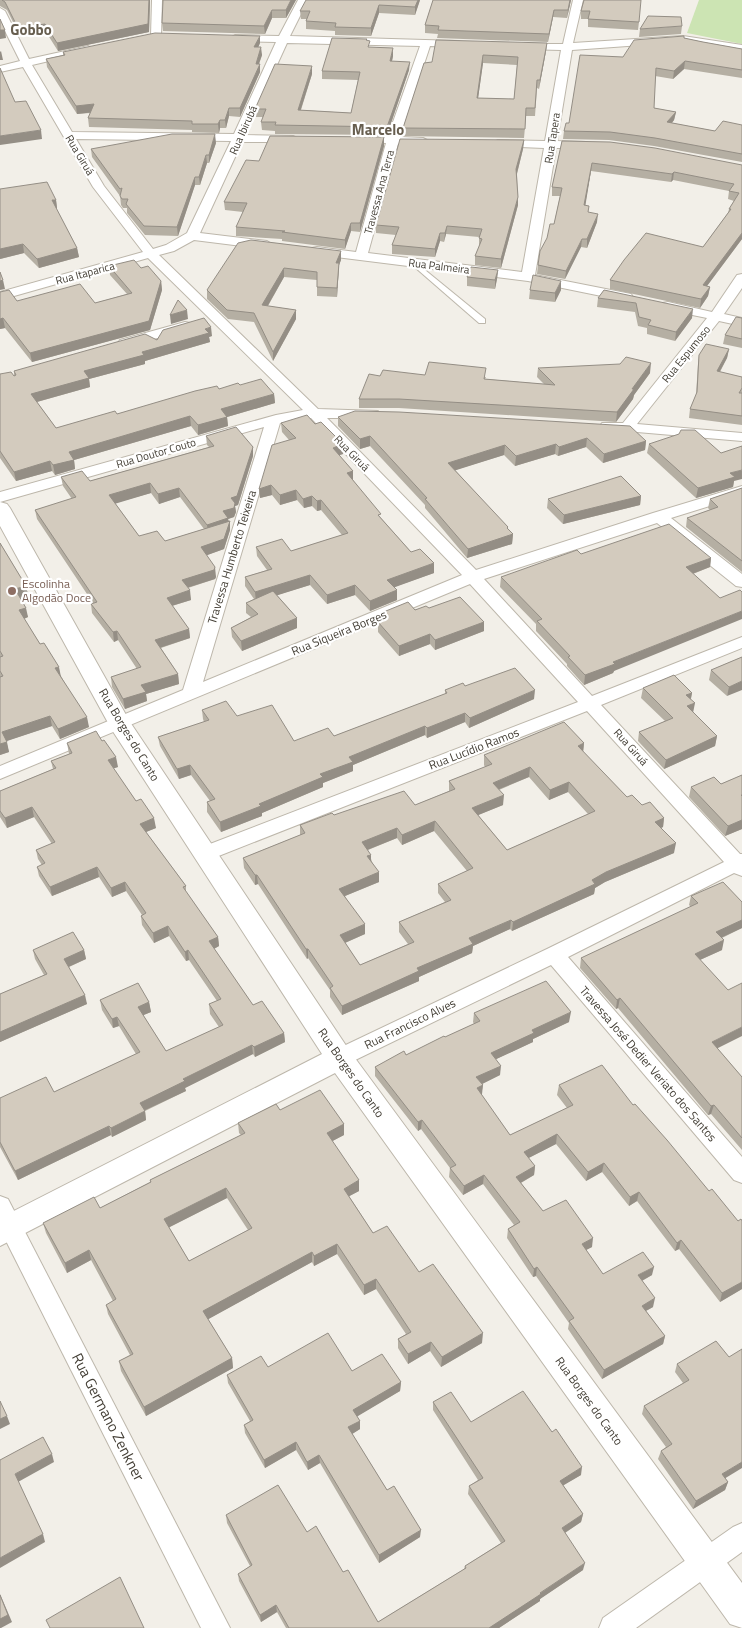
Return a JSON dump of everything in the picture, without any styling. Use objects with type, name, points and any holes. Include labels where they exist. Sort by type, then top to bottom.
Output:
[{"type":"street","points":[[157,0],[151,37],[169,36]]},
{"type":"street","name":"Rua Ibirubá","points":[[192,236],[239,138],[283,39],[304,0]]},
{"type":"street","name":"Rua Tapera","points":[[528,277],[567,47],[578,0]]},
{"type":"street","name":"Rua Giruá","points":[[0,11],[26,63],[99,187],[151,254],[314,413],[473,577],[740,865]]},
{"type":"street","points":[[225,38],[473,44]]},
{"type":"street","points":[[511,46],[567,47],[683,39],[742,48]]},
{"type":"street","name":"Travessa Ana Terra","points":[[362,256],[393,140],[426,43]]},
{"type":"street","points":[[0,69],[100,46]]},
{"type":"street","points":[[67,135],[306,139]]},
{"type":"street","points":[[345,139],[433,141]]},
{"type":"street","points":[[482,142],[600,145]]},
{"type":"street","points":[[170,248],[192,236],[276,246]]},
{"type":"street","name":"Rua Itaparica","points":[[0,296],[170,248]]},
{"type":"street","name":"Rua Palmeira","points":[[305,249],[528,277],[640,300]]},
{"type":"street","name":"Rua Espumoso","points":[[627,427],[716,316],[742,278]]},
{"type":"street","points":[[659,304],[742,322]]},
{"type":"street","points":[[112,346],[216,318]]},
{"type":"street","name":"Rua Doutor Couto","points":[[0,497],[273,421],[314,413],[387,415]]},
{"type":"street","name":"Travessa Humberto Teixeira","points":[[192,694],[273,421]]},
{"type":"street","points":[[588,425],[742,437]]},
{"type":"street","name":"Rua Siqueira Borges","points":[[0,773],[120,725],[473,577],[742,490]]},
{"type":"street","name":"Rua Borges do Canto","points":[[0,508],[120,725],[339,1058],[742,1612]]},
{"type":"street","points":[[659,516],[742,582]]},
{"type":"street","name":"Rua Lucídio Ramos","points":[[204,854],[591,704],[742,642]]},
{"type":"street","name":"Rua Francisco Alves","points":[[4,1222],[740,865]]},
{"type":"street","name":"Travessa José Dedier Veriato dos Santos","points":[[554,955],[742,1173]]},
{"type":"street","name":"Rua Germano Zenkner","points":[[4,1222],[216,1628]]},
{"type":"street","points":[[613,1628],[742,1536]]},
{"type":"lane","points":[[412,262],[482,321]]},
{"type":"green space","points":[[699,0],[742,0],[742,44],[687,33]]},
{"type":"building","points":[[2,0],[149,0],[148,24],[57,43],[45,24],[18,28],[5,2]]},
{"type":"building","points":[[163,0],[291,0],[286,10],[272,10],[264,26],[162,23]]},
{"type":"building","points":[[306,0],[418,0],[415,7],[379,5],[371,28],[335,27],[336,23],[306,21],[310,11],[300,11]]},
{"type":"building","points":[[433,0],[570,0],[568,10],[554,10],[549,34],[438,30],[439,26],[425,25]]},
{"type":"building","points":[[584,0],[641,0],[639,22],[588,19],[590,11],[581,11]]},
{"type":"building","points":[[648,16],[681,17],[682,26],[640,29]]},
{"type":"building","points":[[0,19],[5,30],[0,30]]},
{"type":"building","points":[[155,33],[260,36],[254,47],[261,47],[256,64],[260,64],[240,108],[229,108],[225,120],[220,120],[218,124],[192,124],[192,121],[88,118],[94,104],[76,106],[46,59],[65,55],[63,52]]},
{"type":"building","points":[[684,36],[684,38],[742,49],[742,70],[685,61],[674,71],[656,68],[654,108],[676,112],[667,122],[715,131],[723,121],[742,125],[742,154],[610,132],[564,131],[566,123],[569,123],[580,55],[623,57],[634,40]]},
{"type":"building","points":[[332,38],[367,39],[370,41],[368,47],[393,48],[390,61],[410,62],[387,127],[275,125],[276,122],[261,122],[266,109],[255,109],[275,64],[312,66],[298,110],[351,113],[360,72],[322,71]]},
{"type":"building","points":[[436,40],[547,43],[540,80],[537,80],[535,108],[526,108],[525,129],[403,128],[424,63],[432,62]],"holes":[[[483,55],[518,57],[514,99],[477,98]]]},
{"type":"building","points":[[0,68],[15,102],[26,101],[41,130],[0,136]]},
{"type":"building","points":[[172,134],[215,134],[209,155],[206,155],[199,177],[195,177],[177,227],[144,226],[126,204],[128,199],[122,199],[120,196],[122,188],[120,189],[91,149]]},
{"type":"building","points":[[270,136],[384,137],[360,223],[351,223],[345,240],[282,232],[285,231],[236,227],[247,203],[224,202],[246,160],[259,161]]},
{"type":"building","points":[[400,139],[524,140],[516,169],[518,197],[501,259],[475,256],[482,239],[479,238],[482,229],[447,226],[445,233],[440,233],[435,249],[392,245],[399,227],[376,225]]},
{"type":"building","points":[[562,141],[610,142],[655,148],[742,165],[742,233],[703,285],[710,287],[701,299],[610,280],[646,233],[703,247],[731,209],[729,209],[739,193],[729,191],[734,184],[674,172],[672,174],[592,163],[584,205],[589,206],[588,212],[598,214],[587,239],[582,239],[566,271],[538,265],[540,251],[547,238],[550,224],[554,224],[562,188],[552,187]]},
{"type":"building","points":[[47,182],[56,200],[52,200],[77,248],[37,259],[23,244],[0,249],[0,189]]},
{"type":"building","points":[[251,240],[341,251],[336,263],[339,263],[337,288],[317,287],[317,272],[284,268],[262,305],[296,310],[273,352],[254,313],[227,310],[207,290],[238,243]]},
{"type":"building","points":[[134,260],[141,268],[148,266],[161,281],[149,321],[30,353],[3,318],[0,319],[0,292],[9,290],[17,301],[80,284],[95,303],[132,293],[109,266]]},
{"type":"building","points":[[471,267],[498,270],[495,280],[467,277]]},
{"type":"building","points":[[533,275],[561,281],[555,293],[530,290]]},
{"type":"building","points":[[604,290],[693,309],[676,332],[648,325],[651,320],[639,317],[636,303],[598,298]]},
{"type":"building","points":[[178,300],[187,310],[170,315]]},
{"type":"building","points":[[736,317],[742,318],[742,339],[725,335]]},
{"type":"building","points":[[204,318],[211,327],[205,329],[209,333],[142,352],[144,355],[84,371],[89,378],[31,394],[56,428],[115,411],[117,414],[195,391],[217,386],[219,389],[261,379],[274,394],[221,409],[227,417],[198,425],[190,416],[69,452],[74,460],[53,465],[50,461],[14,472],[0,451],[0,374],[11,372],[14,376],[16,375],[14,371],[145,334],[157,340],[163,330]]},
{"type":"building","points":[[706,344],[729,349],[717,371],[742,377],[742,388],[739,393],[742,393],[742,416],[690,409],[697,392],[699,355]]},
{"type":"building","points":[[626,357],[651,363],[617,412],[399,399],[359,399],[369,374],[380,376],[383,370],[425,375],[429,362],[486,368],[484,379],[555,385],[538,368],[620,364]]},
{"type":"building","points":[[355,411],[630,426],[646,441],[604,454],[587,438],[559,447],[556,444],[516,456],[505,445],[448,463],[513,534],[468,549],[425,499],[427,498],[370,436],[360,439],[338,417]]},
{"type":"building","points":[[307,415],[315,424],[321,422],[343,444],[333,448],[353,471],[347,473],[381,514],[378,515],[411,552],[420,549],[434,563],[387,580],[397,590],[370,601],[355,585],[327,595],[310,575],[255,592],[245,577],[272,569],[256,547],[282,539],[291,551],[348,533],[321,500],[317,501],[312,496],[303,499],[296,490],[280,495],[271,485],[259,489],[272,445],[296,438],[281,423]]},
{"type":"building","points":[[236,427],[253,447],[237,496],[231,498],[235,503],[234,508],[223,511],[228,518],[207,525],[179,488],[158,494],[150,483],[109,495],[139,536],[157,531],[165,541],[230,521],[224,539],[201,547],[215,567],[214,570],[182,580],[190,590],[167,598],[189,629],[155,640],[178,674],[141,685],[146,692],[123,699],[111,677],[141,667],[117,631],[113,632],[91,604],[97,602],[35,510],[76,497],[61,477],[82,471],[90,481],[214,446],[206,436]]},
{"type":"building","points":[[681,430],[695,430],[721,453],[742,446],[742,470],[730,473],[735,477],[698,488],[649,444],[679,434]]},
{"type":"building","points":[[621,476],[641,496],[564,515],[548,499]]},
{"type":"building","points":[[742,488],[742,561],[687,518],[718,507],[710,499]]},
{"type":"building","points":[[669,524],[711,558],[686,567],[720,598],[740,590],[742,592],[742,611],[585,675],[537,621],[542,619],[501,577],[577,550],[581,554]]},
{"type":"building","points":[[0,543],[26,586],[15,589],[26,608],[19,610],[40,644],[44,643],[59,667],[55,668],[87,717],[58,729],[50,716],[2,732],[7,742],[0,744],[0,677],[3,676],[0,671],[0,657],[3,656],[0,651]]},
{"type":"building","points":[[273,591],[297,618],[241,641],[231,628],[258,614],[246,603]]},
{"type":"building","points":[[460,597],[484,622],[435,640],[430,634],[399,646],[378,622],[386,619],[381,613],[408,602],[415,610],[426,606],[429,608]]},
{"type":"building","points":[[742,657],[742,681],[729,687],[711,670]]},
{"type":"building","points":[[515,668],[535,690],[470,718],[465,713],[427,728],[425,726],[349,757],[353,762],[320,774],[323,777],[259,804],[261,806],[220,822],[207,802],[215,799],[190,765],[177,769],[158,737],[209,720],[202,710],[226,701],[237,716],[272,705],[294,741],[328,728],[334,736],[447,693],[445,690],[463,683],[465,686]]},
{"type":"building","points":[[674,675],[692,693],[686,695],[695,703],[687,706],[717,736],[666,760],[639,732],[673,718],[643,688]]},
{"type":"building","points":[[564,722],[584,743],[578,746],[627,797],[632,795],[642,805],[650,802],[664,818],[655,822],[676,843],[606,872],[592,880],[595,884],[513,922],[511,920],[469,938],[473,944],[417,968],[419,971],[342,1006],[330,988],[333,986],[257,875],[255,875],[243,858],[305,833],[300,825],[332,813],[334,815],[404,791],[415,805],[455,789],[449,781],[492,764],[484,755]],"holes":[[[530,767],[550,790],[569,782],[595,811],[507,850],[472,808],[504,795],[493,783]],[[435,821],[473,868],[438,884],[451,900],[399,922],[414,942],[360,965],[340,935],[365,924],[339,889],[379,872],[367,856],[371,855],[362,842],[397,828],[402,835]]]},
{"type":"building","points":[[96,731],[116,757],[108,760],[136,801],[141,799],[154,818],[140,824],[186,886],[183,887],[218,937],[209,941],[253,1005],[262,1001],[284,1033],[254,1047],[252,1045],[183,1079],[185,1081],[140,1103],[145,1111],[15,1171],[0,1142],[0,1098],[46,1077],[54,1092],[140,1052],[117,1017],[112,1019],[100,1000],[138,983],[149,1002],[138,1007],[166,1051],[223,1025],[209,1004],[221,999],[188,950],[185,952],[168,926],[153,933],[141,916],[146,913],[125,882],[111,888],[97,867],[50,887],[37,867],[45,863],[36,850],[55,842],[32,807],[5,818],[0,811],[0,791],[56,768],[51,761],[72,753],[67,743]]},
{"type":"building","points":[[742,775],[742,820],[728,826],[691,787],[714,777],[721,784]]},
{"type":"building","points":[[723,882],[742,902],[742,920],[716,932],[724,940],[695,954],[728,990],[742,983],[742,1027],[712,1042],[742,1077],[742,1138],[714,1105],[711,1106],[620,998],[617,1000],[581,958],[698,903],[691,896]]},
{"type":"building","points":[[73,932],[84,950],[64,959],[85,995],[0,1032],[0,994],[47,974],[33,950]]},
{"type":"building","points":[[546,981],[571,1012],[532,1030],[534,1033],[491,1053],[501,1066],[476,1077],[483,1085],[477,1088],[510,1135],[573,1105],[559,1085],[602,1065],[633,1105],[635,1104],[667,1140],[709,1191],[712,1189],[738,1221],[741,1219],[742,1221],[742,1282],[722,1293],[681,1240],[677,1243],[639,1192],[630,1197],[604,1163],[588,1172],[557,1134],[524,1152],[535,1166],[516,1177],[543,1211],[566,1200],[593,1238],[582,1244],[603,1274],[643,1252],[654,1267],[638,1275],[655,1298],[642,1306],[665,1336],[604,1370],[569,1321],[574,1318],[537,1267],[534,1269],[508,1229],[520,1222],[484,1175],[464,1186],[450,1168],[456,1165],[422,1120],[418,1122],[375,1067],[404,1051],[406,1055],[480,1021],[474,1013]]},
{"type":"building","points":[[320,1090],[344,1124],[327,1133],[359,1180],[344,1189],[373,1233],[387,1226],[419,1272],[433,1264],[483,1333],[442,1357],[431,1342],[408,1354],[398,1339],[411,1332],[376,1279],[364,1285],[337,1244],[314,1256],[312,1252],[203,1311],[232,1358],[144,1407],[119,1361],[133,1354],[106,1305],[116,1299],[89,1250],[65,1263],[43,1223],[94,1197],[100,1208],[151,1182],[150,1180],[245,1133],[238,1123],[276,1104],[280,1110]],"holes":[[[226,1188],[252,1228],[189,1261],[164,1219]]]},
{"type":"building","points":[[328,1333],[352,1371],[382,1354],[401,1382],[353,1410],[360,1421],[348,1427],[387,1490],[394,1486],[421,1530],[379,1555],[319,1455],[307,1462],[296,1442],[264,1460],[244,1425],[253,1420],[227,1375],[261,1356],[268,1367]]},
{"type":"building","points":[[716,1341],[729,1357],[742,1349],[742,1462],[722,1474],[728,1482],[696,1501],[661,1451],[672,1444],[644,1406],[689,1380],[677,1364]]},
{"type":"building","points":[[523,1391],[552,1432],[556,1429],[582,1467],[560,1481],[583,1514],[562,1528],[585,1563],[489,1628],[289,1628],[276,1605],[260,1615],[238,1574],[252,1565],[226,1515],[278,1485],[307,1532],[316,1526],[343,1572],[348,1570],[378,1622],[466,1568],[465,1566],[505,1541],[469,1486],[483,1478],[433,1402],[451,1392],[471,1422]]},
{"type":"building","points":[[0,1401],[7,1416],[0,1419]]},
{"type":"building","points":[[43,1437],[52,1454],[15,1474],[43,1534],[0,1558],[0,1460]]},
{"type":"building","points":[[120,1577],[144,1628],[50,1628],[46,1620]]},
{"type":"building","points":[[0,1595],[8,1615],[0,1619]]},
{"type":"place","name":"Escolinha Algodão Doce","points":[[12,591]]},
{"type":"district","name":"Gobbo","points":[[31,30]]},
{"type":"district","name":"Marcelo","points":[[378,130]]}]
